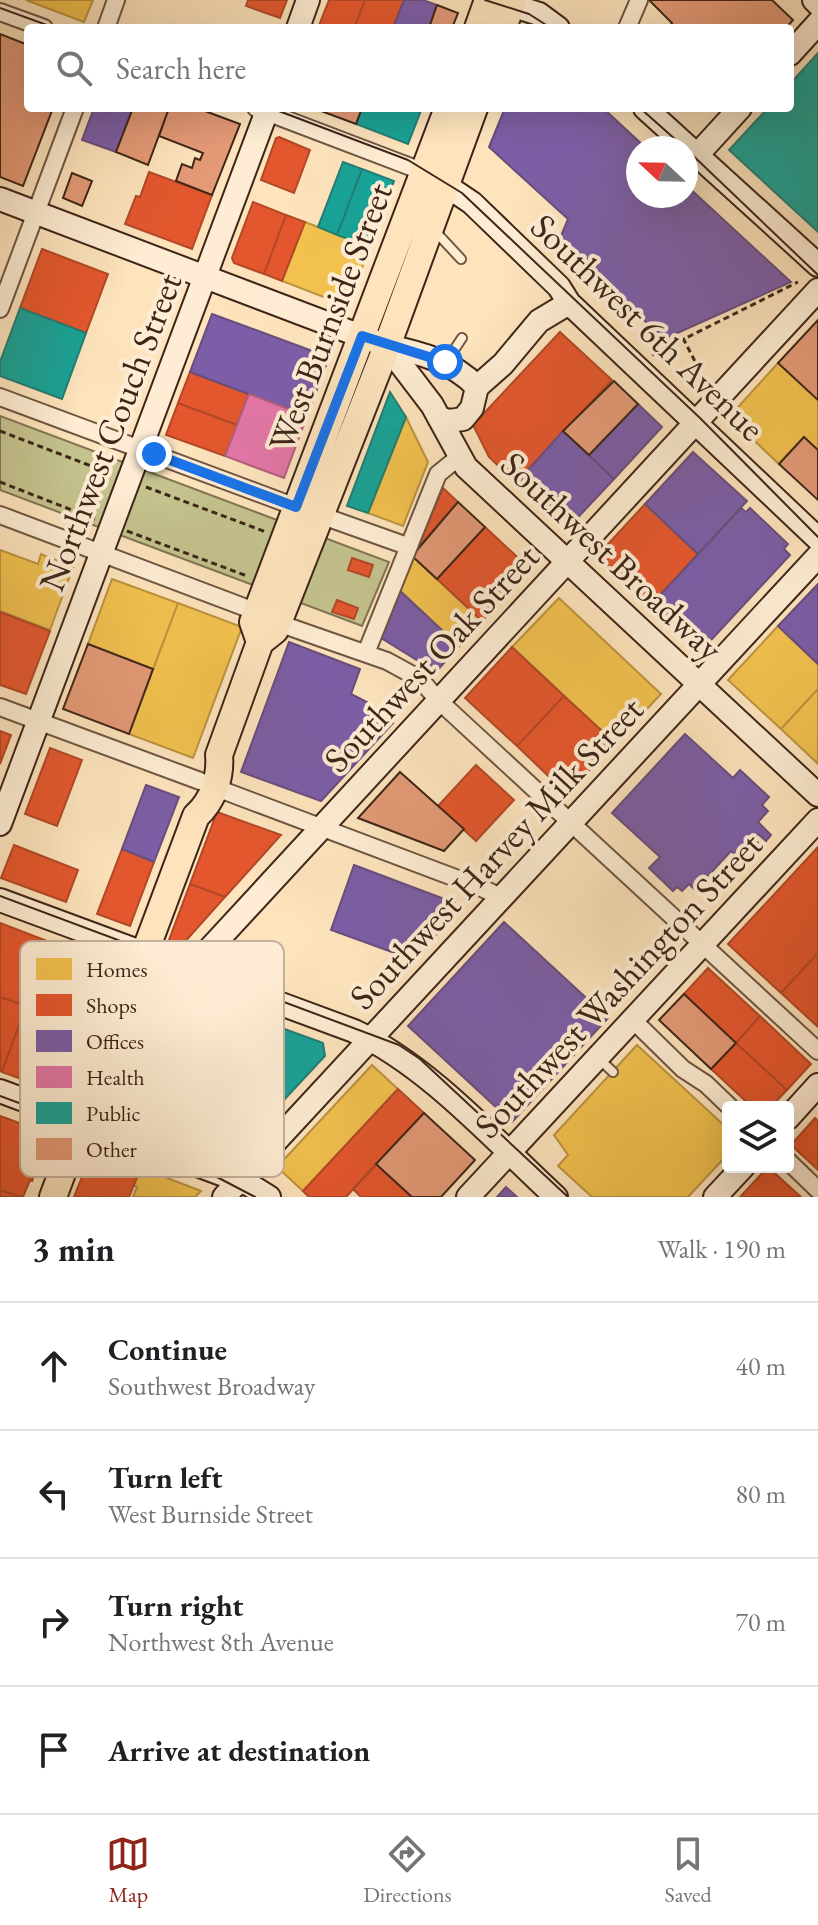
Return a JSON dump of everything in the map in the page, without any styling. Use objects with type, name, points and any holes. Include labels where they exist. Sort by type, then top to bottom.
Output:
[{"type":"main road","points":[[483,24],[503,7]]},
{"type":"main road","name":"West Burnside Street","points":[[308,511],[387,346],[430,227],[447,112]]},
{"type":"main road","name":"West Burnside Street","points":[[147,941],[196,816],[193,800],[207,784],[206,765],[219,755],[260,642],[253,622],[268,617],[308,511],[362,336],[435,178],[472,112]]},
{"type":"main road","name":"West Burnside Street","points":[[53,1197],[60,1177]]},
{"type":"street","points":[[107,24],[116,0]]},
{"type":"street","points":[[299,24],[308,0]]},
{"type":"street","points":[[629,24],[639,0]]},
{"type":"street","points":[[503,7],[539,14],[553,24]]},
{"type":"street","points":[[0,12],[33,24]]},
{"type":"street","points":[[794,50],[818,23]]},
{"type":"street","points":[[0,309],[74,112]]},
{"type":"street","name":"Northwest Couch Street","points":[[0,824],[205,276],[263,112]]},
{"type":"street","points":[[271,112],[435,178]]},
{"type":"street","points":[[650,112],[677,136]]},
{"type":"street","points":[[736,112],[698,154],[818,265]]},
{"type":"street","name":"Southwest 6th Avenue","points":[[435,178],[472,203],[559,287],[569,303],[818,539]]},
{"type":"street","points":[[0,199],[387,346],[431,356],[461,375],[472,408],[463,419],[449,421],[436,411],[439,382],[451,375],[461,375],[487,380],[539,321],[569,303]]},
{"type":"street","name":"Southwest Oak Street","points":[[216,941],[695,423],[808,286]]},
{"type":"street","name":"Southwest Broadway","points":[[387,346],[436,411],[466,467],[818,795]]},
{"type":"street","points":[[0,397],[407,546]]},
{"type":"street","points":[[366,653],[438,474],[459,457]]},
{"type":"street","points":[[0,515],[387,661],[420,679],[438,700],[818,1051]]},
{"type":"street","name":"Southwest Harvey Milk Street","points":[[284,1132],[818,556]]},
{"type":"street","points":[[0,707],[502,898]]},
{"type":"street","name":"Southwest Washington Street","points":[[468,1197],[509,1153],[605,1065],[633,1020],[818,820]]},
{"type":"street","points":[[0,900],[108,941]]},
{"type":"street","points":[[284,1006],[370,1039],[417,1068],[556,1197]]},
{"type":"street","points":[[633,1020],[683,1069],[706,1084],[724,1101]]},
{"type":"street","points":[[794,1111],[818,1085]]},
{"type":"street","points":[[0,1091],[20,1099]]},
{"type":"street","points":[[794,1167],[818,1190]]},
{"type":"street","points":[[715,1197],[737,1173]]},
{"type":"street","points":[[205,1177],[232,1189],[255,1187],[269,1197]]},
{"type":"lane","points":[[430,227],[461,259]]},
{"type":"lane","points":[[461,375],[462,338]]},
{"type":"path","points":[[652,355],[683,338],[808,286]]},
{"type":"path","points":[[683,338],[705,381]]},
{"type":"path","points":[[0,431],[112,474]]},
{"type":"path","points":[[0,482],[95,519]]},
{"type":"path","points":[[142,486],[268,533]]},
{"type":"path","points":[[125,530],[251,577]]},
{"type":"shaded area","points":[[0,416],[389,562],[362,626],[0,490]]},
{"type":"building: Homes","points":[[26,0],[93,0],[84,22]]},
{"type":"building: Homes","points":[[305,222],[370,247],[347,306],[282,281]]},
{"type":"building: Homes","points":[[778,363],[818,400],[818,450],[804,437],[779,464],[729,417]]},
{"type":"building: Homes","points":[[406,417],[428,462],[403,526],[368,513]]},
{"type":"building: Homes","points":[[0,550],[38,564],[41,554],[73,567],[50,630],[0,611]]},
{"type":"building: Homes","points":[[412,556],[482,621],[459,646],[398,589]]},
{"type":"building: Homes","points":[[112,579],[178,603],[153,669],[88,644]]},
{"type":"building: Homes","points":[[559,598],[661,694],[615,743],[512,647]]},
{"type":"building: Homes","points":[[178,603],[242,627],[193,758],[129,734]]},
{"type":"building: Homes","points":[[778,626],[818,664],[818,689],[781,729],[728,680]]},
{"type":"building: Homes","points":[[818,689],[818,764],[781,729]]},
{"type":"building: Homes","points":[[637,1045],[722,1123],[722,1160],[688,1197],[592,1197],[558,1166],[568,1155],[554,1135]]},
{"type":"building: Homes","points":[[372,1065],[398,1089],[303,1191],[284,1173],[284,1159]]},
{"type":"building: Homes","points":[[137,1177],[164,1177],[201,1191],[195,1197],[133,1197],[137,1187],[133,1185]]},
{"type":"building: Shops","points":[[248,0],[287,0],[280,18],[246,6]]},
{"type":"building: Shops","points":[[329,0],[365,0],[356,24],[320,24]]},
{"type":"building: Shops","points":[[365,0],[404,0],[395,24],[356,24]]},
{"type":"building: Shops","points":[[279,137],[310,150],[294,193],[261,180]]},
{"type":"building: Shops","points":[[149,172],[212,195],[192,249],[125,224]]},
{"type":"building: Shops","points":[[253,202],[286,215],[264,274],[234,263],[232,258]]},
{"type":"building: Shops","points":[[286,215],[305,222],[282,281],[264,274]]},
{"type":"building: Shops","points":[[42,249],[108,274],[86,333],[20,308]]},
{"type":"building: Shops","points":[[560,332],[612,380],[516,483],[489,457],[473,425]]},
{"type":"building: Shops","points":[[190,372],[249,394],[237,425],[178,403]]},
{"type":"building: Shops","points":[[178,403],[237,425],[225,456],[166,435]]},
{"type":"building: Shops","points":[[443,488],[458,502],[416,550]]},
{"type":"building: Shops","points":[[645,504],[698,554],[650,606],[597,556]]},
{"type":"building: Shops","points":[[485,527],[530,569],[482,621],[437,579]]},
{"type":"building: Shops","points":[[352,558],[373,565],[369,577],[348,570]]},
{"type":"building: Shops","points":[[337,600],[358,608],[354,619],[332,612]]},
{"type":"building: Shops","points":[[0,612],[50,631],[26,694],[0,685]]},
{"type":"building: Shops","points":[[512,647],[564,696],[517,746],[465,698]]},
{"type":"building: Shops","points":[[564,696],[615,743],[567,794],[517,746]]},
{"type":"building: Shops","points":[[0,731],[11,735],[0,764]]},
{"type":"building: Shops","points":[[50,748],[82,760],[57,826],[25,814]]},
{"type":"building: Shops","points":[[476,765],[514,800],[476,841],[438,806]]},
{"type":"building: Shops","points":[[217,812],[281,835],[225,897],[190,884]]},
{"type":"building: Shops","points":[[14,845],[78,870],[66,902],[1,878]]},
{"type":"building: Shops","points":[[818,847],[818,953],[781,993],[728,944]]},
{"type":"building: Shops","points":[[122,849],[154,862],[130,926],[97,914]]},
{"type":"building: Shops","points":[[190,884],[225,897],[186,941],[169,940]]},
{"type":"building: Shops","points":[[0,923],[47,941],[20,941],[20,1004],[0,997]]},
{"type":"building: Shops","points":[[818,953],[818,1027],[781,993]]},
{"type":"building: Shops","points":[[708,968],[760,1016],[736,1043],[684,994]]},
{"type":"building: Shops","points":[[0,997],[20,1004],[20,1022],[0,1071]]},
{"type":"building: Shops","points":[[760,1016],[811,1064],[787,1090],[736,1043]]},
{"type":"building: Shops","points":[[20,1022],[20,1079],[2,1072]]},
{"type":"building: Shops","points":[[736,1043],[787,1090],[777,1101],[746,1101],[711,1069]]},
{"type":"building: Shops","points":[[398,1089],[424,1113],[346,1197],[309,1197],[303,1191]]},
{"type":"building: Shops","points":[[0,1116],[20,1123],[20,1177],[34,1177],[23,1197],[0,1190]]},
{"type":"building: Shops","points":[[815,1118],[818,1121],[818,1170],[794,1148],[794,1142]]},
{"type":"building: Shops","points":[[376,1164],[412,1197],[361,1197],[353,1189]]},
{"type":"building: Shops","points":[[762,1173],[775,1173],[801,1197],[740,1197]]},
{"type":"building: Shops","points":[[82,1177],[137,1177],[129,1197],[74,1197]]},
{"type":"building: Shops","points":[[0,1190],[20,1197],[0,1197]]},
{"type":"building: Offices","points":[[404,0],[423,0],[437,5],[430,24],[395,24]]},
{"type":"building: Offices","points":[[92,112],[131,112],[116,152],[82,140]]},
{"type":"building: Offices","points":[[503,112],[607,112],[633,136],[626,136],[626,208],[698,208],[698,196],[791,282],[664,339],[559,241],[568,219],[489,147]]},
{"type":"building: Offices","points":[[212,314],[329,357],[307,416],[190,372]]},
{"type":"building: Offices","points":[[638,404],[662,427],[614,479],[589,455]]},
{"type":"building: Offices","points":[[563,431],[614,479],[568,528],[518,481]]},
{"type":"building: Offices","points":[[693,452],[747,501],[698,554],[645,504]]},
{"type":"building: Offices","points":[[741,508],[746,512],[750,508],[788,544],[784,549],[790,555],[700,652],[650,606]]},
{"type":"building: Offices","points":[[818,584],[818,664],[778,626]]},
{"type":"building: Offices","points":[[398,589],[459,646],[436,672],[378,636]]},
{"type":"building: Offices","points":[[289,642],[360,669],[351,694],[367,702],[393,723],[321,801],[241,772]]},
{"type":"building: Offices","points":[[685,734],[733,778],[740,770],[769,797],[762,805],[768,811],[758,822],[771,835],[766,841],[758,834],[754,839],[761,846],[745,863],[731,851],[695,890],[689,884],[682,891],[677,887],[673,891],[649,868],[660,857],[612,813]]},
{"type":"building: Offices","points":[[146,785],[179,797],[154,862],[122,849]]},
{"type":"building: Offices","points":[[354,865],[455,903],[455,913],[414,960],[331,930]]},
{"type":"building: Offices","points":[[504,922],[608,1018],[512,1122],[408,1026]]},
{"type":"building: Offices","points":[[506,1187],[517,1197],[497,1197]]},
{"type":"building: Health","points":[[249,394],[307,416],[284,478],[225,456]]},
{"type":"building: Public","points":[[818,53],[818,232],[729,150],[764,112],[794,112],[794,80]]},
{"type":"building: Public","points":[[360,112],[420,112],[408,144],[356,124]]},
{"type":"building: Public","points":[[343,162],[362,169],[337,235],[318,227]]},
{"type":"building: Public","points":[[362,169],[394,181],[370,247],[337,235]]},
{"type":"building: Public","points":[[20,308],[86,333],[62,399],[0,376],[0,362]]},
{"type":"building: Public","points":[[390,392],[406,417],[368,513],[347,506]]},
{"type":"building: Public","points":[[284,1029],[323,1043],[325,1056],[284,1100]]},
{"type":"building: Other","points":[[649,0],[772,0],[793,20],[790,24],[672,23]]},
{"type":"building: Other","points":[[437,5],[458,13],[454,24],[430,24]]},
{"type":"building: Other","points":[[0,34],[24,43],[24,112],[51,112],[23,186],[0,177]]},
{"type":"building: Other","points":[[131,112],[168,112],[148,165],[116,152]]},
{"type":"building: Other","points":[[168,112],[208,112],[240,124],[212,195],[176,181],[182,164],[192,168],[195,158],[200,160],[203,153],[159,136]]},
{"type":"building: Other","points":[[324,112],[360,112],[356,124]]},
{"type":"building: Other","points":[[72,173],[92,181],[82,206],[63,198]]},
{"type":"building: Other","points":[[818,320],[818,400],[778,363]]},
{"type":"building: Other","points":[[614,381],[638,404],[589,455],[563,431]]},
{"type":"building: Other","points":[[804,437],[818,450],[818,500],[779,464]]},
{"type":"building: Other","points":[[458,502],[485,527],[437,579],[412,556]]},
{"type":"building: Other","points":[[88,644],[153,669],[129,734],[63,709]]},
{"type":"building: Other","points":[[400,772],[464,829],[444,851],[358,818]]},
{"type":"building: Other","points":[[684,994],[736,1043],[711,1069],[659,1020]]},
{"type":"building: Other","points":[[424,1113],[475,1160],[441,1197],[412,1197],[376,1164]]},
{"type":"tram line","points":[[485,0],[529,14],[545,24]]},
{"type":"tram line","points":[[0,8],[44,24]]},
{"type":"tram line","points":[[282,112],[408,160],[462,193],[700,418],[818,537]]},
{"type":"tram line","points":[[644,112],[672,136]]},
{"type":"tram line","points":[[698,160],[818,275]]},
{"type":"tram line","points":[[0,896],[121,941]]},
{"type":"tram line","points":[[284,1002],[399,1045],[420,1059],[568,1197]]},
{"type":"tram line","points":[[0,1096],[20,1103]]},
{"type":"tram line","points":[[217,1177],[255,1197]]},
{"type":"route","points":[[154,454],[296,507],[362,336],[445,362]]}]
